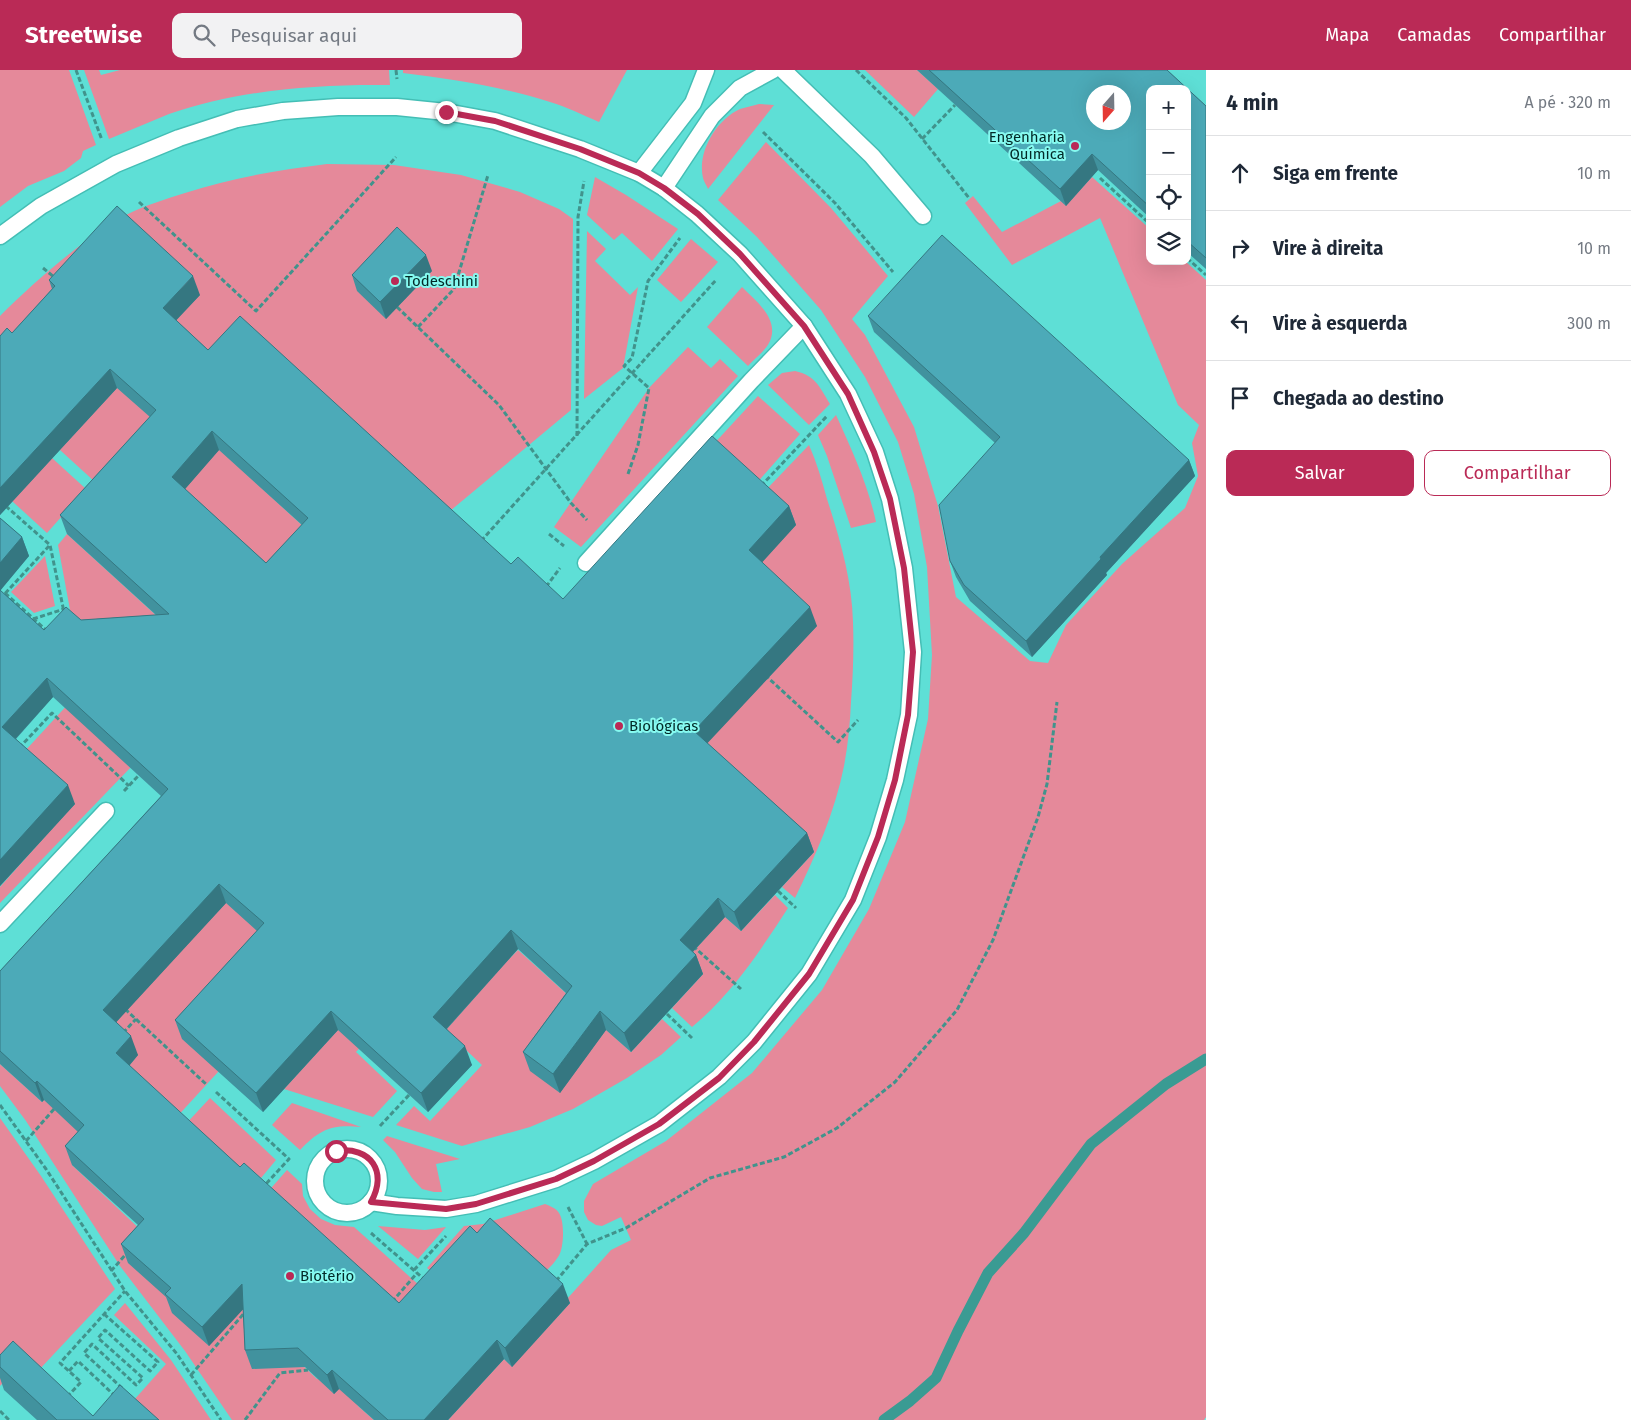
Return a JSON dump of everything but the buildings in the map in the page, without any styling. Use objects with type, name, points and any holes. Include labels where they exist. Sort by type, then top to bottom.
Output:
[{"type":"lane","points":[[639,173],[693,103],[706,70]]},
{"type":"lane","points":[[664,188],[712,116],[740,88],[773,70]]},
{"type":"lane","points":[[783,70],[872,156],[923,216]]},
{"type":"lane","points":[[0,236],[41,206],[116,164],[178,138],[237,119],[283,111],[338,107],[397,107],[446,112],[495,121],[580,149],[639,173],[664,188],[698,214],[740,254],[804,326],[848,394],[874,452],[890,499],[904,568],[913,652],[908,715],[895,780],[878,837],[853,900],[809,974],[754,1042],[719,1078],[659,1124],[594,1161],[556,1179],[476,1204],[446,1209],[371,1202]]},
{"type":"lane","points":[[586,563],[751,381],[804,326]]},
{"type":"lane","points":[[0,924],[106,811]]},
{"type":"path","points":[[76,70],[102,140]]},
{"type":"path","points":[[396,70],[397,79]]},
{"type":"path","points":[[856,70],[906,118],[969,198]]},
{"type":"path","points":[[922,139],[955,105]]},
{"type":"path","points":[[764,132],[835,203],[893,272]]},
{"type":"path","points":[[138,202],[256,312],[396,157]]},
{"type":"path","points":[[418,328],[454,289],[488,175]]},
{"type":"path","points":[[1100,178],[1146,220]]},
{"type":"path","points":[[577,436],[578,217],[584,180]]},
{"type":"path","points":[[649,388],[624,366],[632,358],[648,281],[680,238]]},
{"type":"path","points":[[1191,262],[1206,275]]},
{"type":"path","points":[[43,268],[60,283]]},
{"type":"path","points":[[477,545],[716,280]]},
{"type":"path","points":[[397,308],[499,405],[546,470],[593,526]]},
{"type":"path","points":[[758,490],[832,410]]},
{"type":"path","points":[[0,501],[50,546],[65,617]]},
{"type":"path","points":[[0,598],[50,546]]},
{"type":"path","points":[[5,593],[47,632]]},
{"type":"path","points":[[33,619],[64,609]]},
{"type":"path","points":[[759,669],[838,742],[858,720]]},
{"type":"path","points":[[556,1281],[588,1244],[626,1228],[710,1178],[784,1156],[837,1128],[895,1082],[957,1010],[994,940],[1038,817],[1047,784],[1057,702]]},
{"type":"path","points":[[13,754],[52,713],[129,786]]},
{"type":"path","points":[[778,891],[796,908]]},
{"type":"path","points":[[690,943],[741,989]]},
{"type":"path","points":[[121,1006],[207,1085]]},
{"type":"path","points":[[667,1014],[692,1038]]},
{"type":"path","points":[[123,1034],[136,1019]]},
{"type":"path","points":[[216,1092],[289,1160],[263,1187],[258,1182]]},
{"type":"path","points":[[380,1126],[409,1095]]},
{"type":"path","points":[[0,1105],[46,1169],[125,1291],[176,1354],[221,1420]]},
{"type":"path","points":[[26,1141],[58,1105]]},
{"type":"path","points":[[568,1207],[588,1244]]},
{"type":"path","points":[[388,1306],[450,1232]]},
{"type":"path","points":[[371,1233],[430,1285]]},
{"type":"path","points":[[111,1271],[128,1252]]},
{"type":"path","points":[[61,1403],[81,1382],[60,1363],[125,1291]]},
{"type":"path","points":[[191,1375],[224,1333],[250,1306]]},
{"type":"path","points":[[104,1314],[158,1362],[150,1371],[105,1330],[98,1338],[143,1378],[136,1385],[92,1344],[84,1353],[128,1394]]},
{"type":"path","points":[[69,1371],[78,1361],[122,1401]]},
{"type":"path","points":[[245,1420],[280,1373],[308,1370]]},
{"type":"path","points":[[0,1411],[9,1420]]},
{"type":"shaded area","points":[[0,70],[1206,70],[1206,1417],[1204,1420],[0,1420]]},
{"type":"shaded area","points":[[0,70],[69,70],[96,145],[83,151],[81,158],[64,171],[28,186],[0,207]]},
{"type":"shaded area","points":[[84,70],[99,70],[101,75],[120,70],[389,70],[390,85],[306,87],[223,99],[169,114],[109,139]]},
{"type":"shaded area","points":[[403,70],[627,70],[599,122],[563,106],[514,92],[477,84],[403,73]]},
{"type":"shaded area","points":[[865,70],[917,70],[938,89],[914,117]]},
{"type":"shaded area","points":[[759,104],[774,105],[708,189],[703,178],[702,168],[703,158],[710,138],[731,114],[740,109]]},
{"type":"shaded area","points":[[766,142],[831,208],[888,276],[852,319],[865,335],[914,427],[938,506],[956,597],[1030,661],[1048,663],[1066,625],[1122,564],[1185,508],[1198,476],[1192,443],[1199,425],[1178,405],[1100,218],[1012,265],[965,203],[973,196],[1002,232],[1061,201],[1066,205],[1092,177],[1146,225],[1146,265],[1189,265],[1206,280],[1206,1417],[1204,1420],[448,1420],[504,1359],[512,1366],[570,1303],[567,1299],[611,1250],[631,1240],[621,1217],[602,1226],[588,1220],[584,1212],[584,1201],[593,1184],[666,1141],[752,1073],[822,990],[869,909],[905,822],[928,719],[932,655],[927,567],[914,494],[898,442],[865,377],[821,310],[757,237],[718,200]]},
{"type":"shaded area","points":[[327,164],[394,165],[461,175],[520,192],[559,209],[573,219],[571,410],[444,516],[215,369],[56,299],[305,528],[265,574],[106,492],[60,450],[0,362],[0,316],[44,274],[94,235],[128,214],[163,200],[220,183],[273,172]]},
{"type":"shaded area","points":[[595,177],[678,229],[652,261],[622,233],[614,240],[587,215]]},
{"type":"shaded area","points":[[587,231],[606,249],[595,261],[630,295],[638,287],[623,368],[584,399]]},
{"type":"shaded area","points":[[691,239],[718,262],[681,302],[657,280]]},
{"type":"shaded area","points":[[742,287],[760,305],[772,327],[769,343],[748,366],[707,327]]},
{"type":"shaded area","points":[[688,347],[711,368],[720,359],[738,376],[581,547],[554,527],[649,388]]},
{"type":"shaded area","points":[[795,371],[812,379],[820,387],[830,404],[809,425],[768,385],[782,373]]},
{"type":"shaded area","points":[[758,396],[800,434],[754,486],[603,564]]},
{"type":"shaded area","points":[[836,415],[854,454],[876,522],[851,528],[818,435]]},
{"type":"shaded area","points":[[809,445],[819,472],[848,575],[852,606],[853,662],[849,734],[840,783],[824,834],[795,898],[782,887],[814,852],[701,750],[712,737],[695,635],[762,494]]},
{"type":"shaded area","points":[[52,458],[86,489],[47,533],[0,490],[0,471]]},
{"type":"shaded area","points":[[67,534],[252,703],[73,626],[58,545]]},
{"type":"shaded area","points":[[45,556],[55,606],[34,613],[11,592]]},
{"type":"shaded area","points":[[107,662],[131,767],[0,903],[0,887],[74,804],[0,778]]},
{"type":"shaded area","points":[[635,836],[741,931],[775,895],[788,908],[756,956],[733,986],[692,1027],[672,1008],[703,974]]},
{"type":"shaded area","points":[[274,850],[319,890],[218,1072],[174,1120],[72,1165],[146,1235],[183,1127],[210,1098],[276,1160],[261,1178],[246,1165],[297,1360],[317,1379],[380,1344],[358,1406],[374,1420],[232,1420],[185,1351],[120,1266],[26,1121],[0,1086],[0,1064],[42,1102]]},
{"type":"shaded area","points":[[518,950],[631,1052],[662,1019],[681,1037],[661,1055],[627,1078],[573,1109],[530,1127],[462,1146],[396,1125],[414,1106],[430,1121],[482,1065],[387,976],[510,958]]},
{"type":"shaded area","points":[[374,990],[395,1010],[356,1052],[397,1091],[373,1117],[284,1089]]},
{"type":"shaded area","points":[[292,1103],[361,1127],[334,1127],[314,1137],[300,1150],[272,1125]]},
{"type":"shaded area","points":[[0,1118],[41,1176],[115,1289],[37,1372],[23,1360],[0,1386]]},
{"type":"shaded area","points":[[387,1136],[460,1159],[436,1164],[442,1192],[422,1189],[412,1178],[395,1152],[383,1140]]},
{"type":"shaded area","points":[[287,1170],[302,1184],[303,1196],[310,1209],[321,1219],[335,1225],[354,1227],[429,1294],[416,1332],[265,1195]]},
{"type":"shaded area","points":[[545,1204],[558,1211],[563,1229],[563,1242],[560,1253],[556,1261],[547,1270],[498,1225],[483,1240],[437,1276],[427,1268],[464,1226],[483,1224]]},
{"type":"shaded area","points":[[378,1226],[425,1230],[446,1227],[418,1259]]},
{"type":"shaded area","points":[[125,1303],[171,1360],[211,1420],[139,1420],[126,1409],[166,1364],[114,1315]]},
{"type":"waterway","points":[[884,1420],[910,1401],[936,1378],[988,1273],[1024,1233],[1091,1144],[1166,1084],[1206,1059]]},
{"type":"place","name":"Engenharia Química","points":[[1075,146]]},
{"type":"place","name":"Todeschini","points":[[395,281]]},
{"type":"place","name":"Biológicas","points":[[619,726]]},
{"type":"place","name":"Biotério","points":[[290,1276]]},
{"type":"route","points":[[336,1151],[356,1151],[366,1156],[373,1163],[378,1173],[378,1184],[376,1194],[371,1202],[397,1206],[446,1209],[476,1204],[556,1179],[594,1161],[659,1124],[719,1078],[754,1042],[809,974],[853,900],[878,837],[895,780],[908,715],[913,652],[904,568],[890,499],[874,452],[848,394],[804,326],[740,254],[698,214],[664,188],[639,173],[580,149],[495,121],[446,112]]}]
